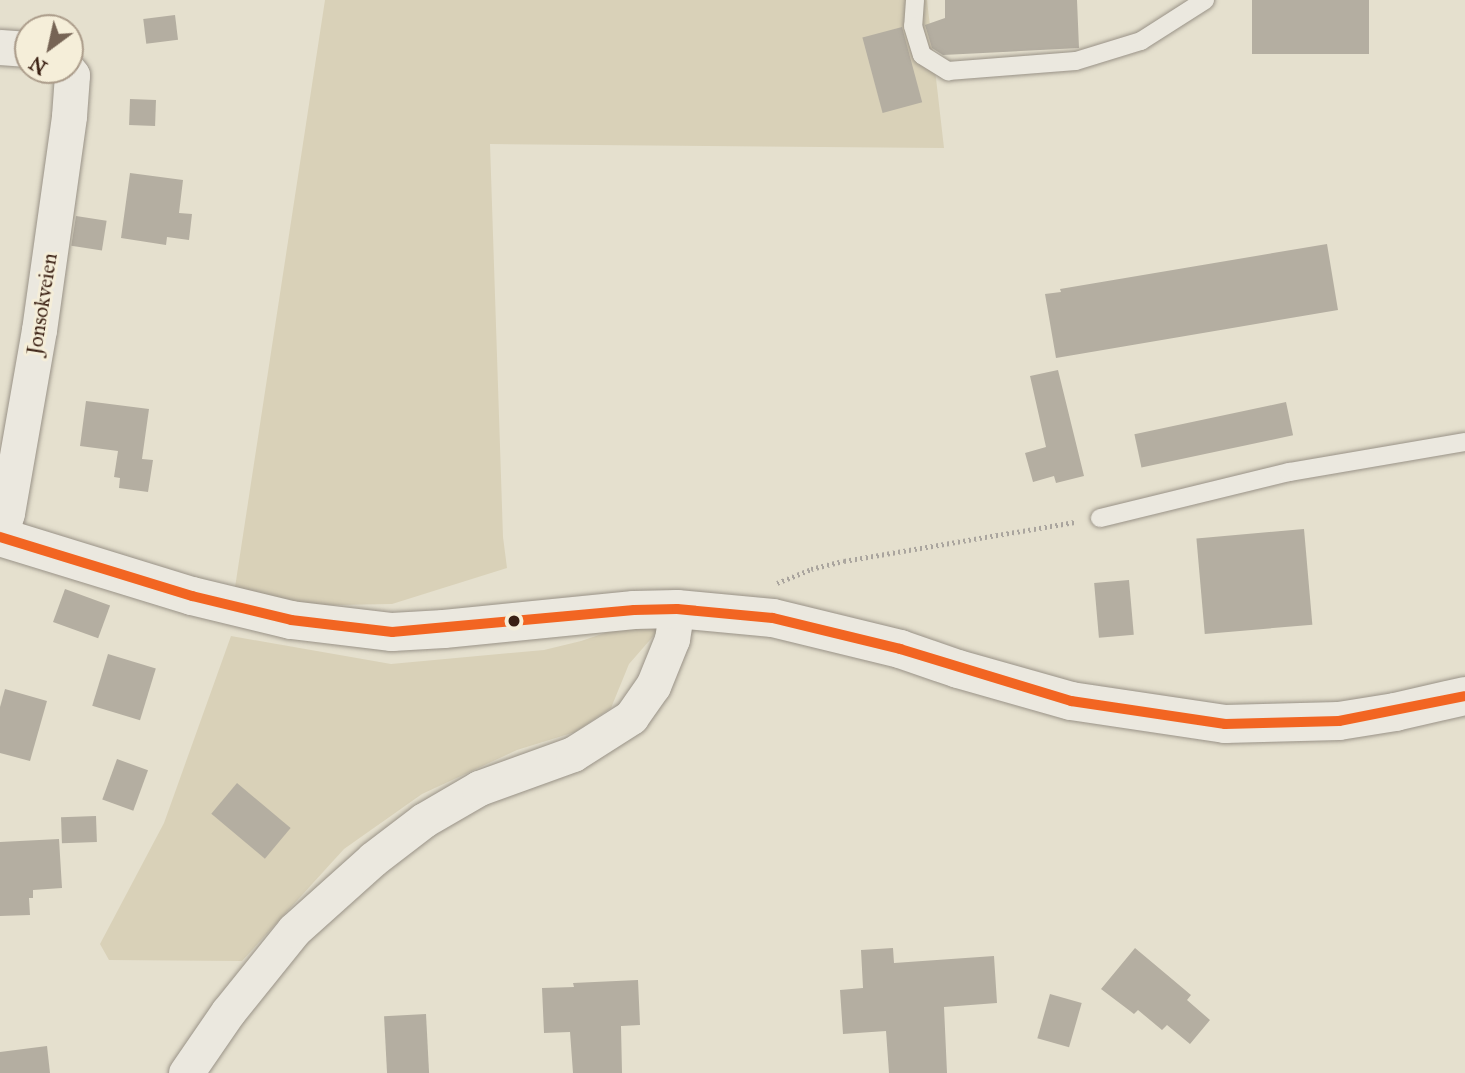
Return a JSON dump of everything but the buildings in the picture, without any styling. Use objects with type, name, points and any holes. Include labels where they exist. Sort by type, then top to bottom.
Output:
[{"type":"main road","points":[[0,537],[232,607],[341,627],[392,632],[634,610],[677,609],[773,618],[889,646],[1071,701],[1225,724],[1339,721],[1465,696]]},
{"type":"street","name":"Jonsokveien","points":[[0,537],[7,513],[39,330],[71,84]]},
{"type":"street","points":[[186,1073],[228,1012],[294,930],[383,851],[424,820],[479,789],[573,754],[631,717],[653,686],[672,639],[677,609]]},
{"type":"lane","points":[[915,0],[913,26],[922,55],[948,71],[1076,61],[1140,41],[1205,0]]},
{"type":"lane","points":[[1100,518],[1289,472],[1465,442]]},
{"type":"path","points":[[778,581],[844,561],[1100,518]]},
{"type":"shaded area","points":[[325,0],[927,0],[944,148],[490,144],[503,537],[507,568],[392,604],[232,607]]},
{"type":"shaded area","points":[[677,609],[629,664],[611,708],[575,732],[517,750],[422,794],[344,849],[242,961],[109,960],[100,944],[164,823],[231,636],[391,664],[544,650],[581,641]]},
{"type":"transit line","points":[[0,537],[192,596],[291,620],[392,632],[634,610],[677,609],[773,618],[900,649],[1071,701],[1225,724],[1339,721],[1465,696]]}]
